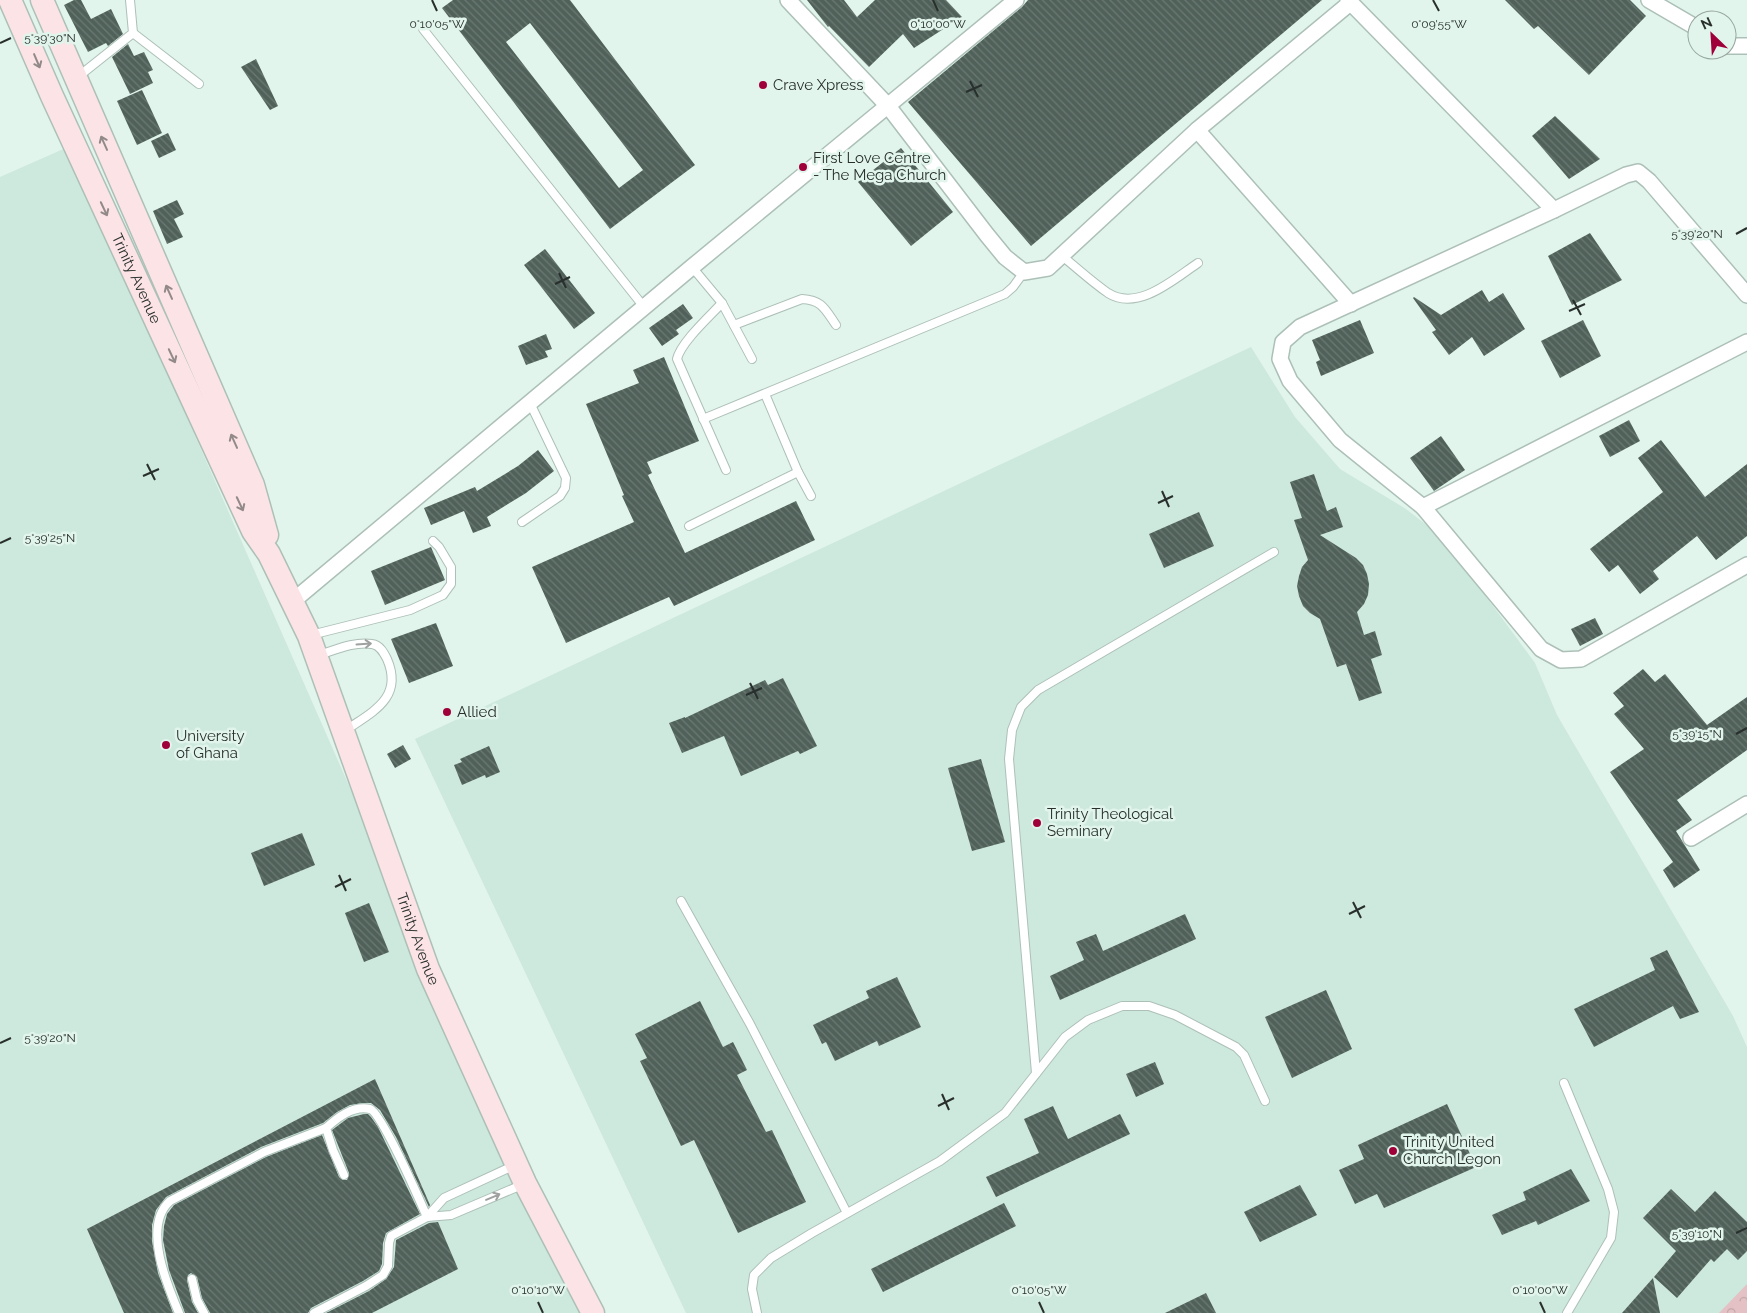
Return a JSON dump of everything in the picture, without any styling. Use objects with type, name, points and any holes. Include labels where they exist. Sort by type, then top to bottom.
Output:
[{"type":"street","name":"Trinity Avenue","points":[[10,0],[52,96],[253,531],[269,554],[313,646],[428,969],[521,1174],[593,1313]]},
{"type":"street","name":"Trinity Avenue","points":[[42,0],[253,485],[266,530],[269,554]]},
{"type":"street","points":[[788,0],[888,106],[986,235],[1005,257],[1024,272],[1048,268],[1198,130],[1349,2],[1554,210]]},
{"type":"street","points":[[293,601],[692,267],[1016,0]]},
{"type":"street","points":[[1648,0],[1687,22]]},
{"type":"street","points":[[1198,130],[1351,304]]},
{"type":"street","points":[[1747,295],[1649,181],[1638,172],[1626,175],[1300,327],[1283,342],[1280,359],[1290,380],[1340,440],[1423,508],[1541,649],[1561,660],[1581,659],[1747,565]]},
{"type":"street","points":[[1423,508],[1747,342]]},
{"type":"street","points":[[1691,838],[1747,804]]},
{"type":"lane","points":[[130,0],[133,33],[199,84]]},
{"type":"lane","points":[[423,29],[644,308]]},
{"type":"lane","points":[[76,79],[133,33]]},
{"type":"lane","points":[[1062,256],[1109,294],[1124,299],[1139,297],[1156,291],[1198,263]]},
{"type":"lane","points":[[692,267],[722,303],[752,359]]},
{"type":"lane","points":[[703,419],[1005,294],[1024,272]]},
{"type":"lane","points":[[734,325],[802,299],[813,299],[823,305],[836,324]]},
{"type":"lane","points":[[722,303],[691,336],[678,354],[677,359],[726,470]]},
{"type":"lane","points":[[765,394],[798,472],[811,496]]},
{"type":"lane","points":[[522,522],[560,496],[565,488],[566,478],[530,403]]},
{"type":"lane","points":[[689,526],[798,472]]},
{"type":"lane","points":[[313,646],[410,610],[443,595],[451,584],[451,567],[433,541]]},
{"type":"lane","points":[[1036,1073],[1009,759],[1012,730],[1021,707],[1038,690],[1274,552]]},
{"type":"lane","points":[[313,646],[375,644],[383,651],[388,662],[393,680],[391,689],[382,704],[343,732]]},
{"type":"lane","points":[[681,900],[750,1024],[847,1213]]},
{"type":"lane","points":[[756,1313],[752,1290],[754,1275],[771,1258],[940,1161],[1005,1113],[1065,1037],[1088,1020],[1122,1006],[1149,1006],[1175,1015],[1236,1047],[1244,1055],[1264,1101]]},
{"type":"lane","points":[[1564,1083],[1608,1189],[1614,1212],[1611,1238],[1567,1313]]},
{"type":"lane","points":[[179,1313],[166,1284],[158,1254],[158,1226],[165,1205],[264,1152],[326,1128],[342,1115],[355,1110],[370,1109],[375,1112],[390,1136],[427,1217]]},
{"type":"lane","points":[[326,1128],[344,1175]]},
{"type":"lane","points":[[314,1313],[383,1275],[388,1266],[391,1236],[427,1217],[444,1198],[521,1174]]},
{"type":"lane","points":[[427,1217],[451,1215],[521,1174]]},
{"type":"lane","points":[[192,1279],[204,1313]]},
{"type":"shaded area","name":"University of Ghana","points":[[68,147],[581,1313],[0,1313],[0,177]]},
{"type":"shaded area","name":"Trinity Theological Seminary","points":[[1251,347],[1295,417],[1340,469],[1406,509],[1442,537],[1535,663],[1557,715],[1733,1016],[1747,1047],[1747,1313],[686,1313],[415,739]]},
{"type":"green space","points":[[1747,1284],[1747,1313],[1719,1313]]},
{"type":"building","points":[[74,0],[81,0],[91,19],[111,9],[123,34],[108,46],[106,43],[88,52],[64,5]]},
{"type":"building","points":[[453,0],[570,0],[695,165],[610,229],[442,8]],"holes":[[[530,23],[643,170],[619,188],[506,42]]]},
{"type":"building","points":[[807,0],[844,0],[857,17],[875,0],[946,0],[962,17],[914,48],[903,34],[869,67],[828,27]]},
{"type":"building","points":[[1028,0],[1322,0],[1031,246],[908,102]]},
{"type":"building","points":[[1505,0],[1630,0],[1646,16],[1589,75],[1538,26],[1534,29]]},
{"type":"building","points":[[128,44],[134,56],[144,52],[153,70],[148,72],[153,83],[130,94],[112,57]]},
{"type":"building","points":[[256,59],[278,106],[270,110],[241,67]]},
{"type":"building","points":[[142,90],[162,133],[137,145],[117,101]]},
{"type":"building","points":[[1555,116],[1600,159],[1569,179],[1532,136]]},
{"type":"building","points":[[168,133],[176,150],[159,158],[151,141]]},
{"type":"building","points":[[901,148],[953,212],[911,246],[858,182]]},
{"type":"building","points":[[177,200],[184,214],[174,219],[183,237],[167,244],[153,211]]},
{"type":"building","points":[[1590,233],[1622,280],[1572,305],[1548,256]]},
{"type":"building","points":[[545,249],[595,313],[574,329],[524,265]]},
{"type":"building","points":[[1482,290],[1489,302],[1503,293],[1525,329],[1484,356],[1472,337],[1449,355],[1432,332],[1436,330],[1413,298],[1441,315]]},
{"type":"building","points":[[683,304],[693,318],[676,330],[679,334],[662,346],[649,328]]},
{"type":"building","points":[[1360,320],[1374,353],[1321,376],[1316,362],[1320,360],[1312,340]]},
{"type":"building","points":[[1583,320],[1601,356],[1560,378],[1541,341]]},
{"type":"building","points":[[546,334],[552,349],[545,351],[548,357],[526,365],[518,346]]},
{"type":"building","points":[[664,357],[699,441],[647,462],[652,473],[648,475],[685,553],[796,501],[815,540],[674,606],[669,597],[566,643],[532,567],[634,522],[586,404],[639,383],[633,370]]},
{"type":"building","points":[[1629,420],[1640,441],[1610,457],[1599,436]]},
{"type":"building","points":[[1441,436],[1465,470],[1434,491],[1410,458]]},
{"type":"building","points":[[1661,440],[1705,497],[1747,464],[1747,536],[1716,560],[1697,536],[1653,571],[1659,579],[1640,594],[1618,565],[1609,572],[1590,549],[1663,492],[1638,458]]},
{"type":"building","points":[[538,450],[554,471],[526,493],[487,517],[491,526],[473,533],[464,511],[431,525],[424,508],[475,487],[477,491],[518,466]]},
{"type":"building","points":[[1314,474],[1327,511],[1336,507],[1343,527],[1320,535],[1356,558],[1363,565],[1369,584],[1368,595],[1364,604],[1357,612],[1364,635],[1375,631],[1382,655],[1371,659],[1382,693],[1359,701],[1346,664],[1337,667],[1320,619],[1303,606],[1297,586],[1302,567],[1308,560],[1294,520],[1302,518],[1290,482]]},
{"type":"building","points":[[1199,512],[1214,546],[1164,568],[1149,534]]},
{"type":"building","points":[[431,547],[445,580],[385,605],[371,571]]},
{"type":"building","points":[[1595,618],[1603,634],[1580,646],[1571,629]]},
{"type":"building","points":[[436,623],[453,666],[409,683],[391,639]]},
{"type":"building","points":[[1643,669],[1655,682],[1665,674],[1707,725],[1747,697],[1747,750],[1677,800],[1692,820],[1676,831],[1700,870],[1674,888],[1663,870],[1673,862],[1610,772],[1644,749],[1614,714],[1624,706],[1613,693]]},
{"type":"building","points":[[783,678],[817,746],[800,754],[798,751],[741,776],[724,736],[682,753],[669,723],[685,718],[765,680],[768,685]]},
{"type":"building","points":[[403,745],[411,759],[395,768],[387,754]]},
{"type":"building","points":[[489,746],[500,772],[486,778],[485,775],[462,785],[454,765],[462,762],[460,759]]},
{"type":"building","points":[[981,759],[1005,842],[972,851],[948,768]]},
{"type":"building","points":[[302,833],[315,865],[264,886],[251,853]]},
{"type":"building","points":[[369,903],[389,952],[364,962],[345,913]]},
{"type":"building","points":[[1185,914],[1196,939],[1060,1000],[1050,976],[1084,960],[1076,942],[1096,934],[1103,951]]},
{"type":"building","points":[[1667,950],[1699,1012],[1680,1019],[1673,1006],[1594,1047],[1574,1009],[1655,970],[1650,958]]},
{"type":"building","points":[[897,977],[921,1027],[879,1046],[877,1041],[835,1061],[826,1042],[822,1044],[813,1025],[869,998],[866,991]]},
{"type":"building","points":[[1326,990],[1352,1049],[1292,1078],[1265,1017]]},
{"type":"building","points":[[700,1001],[723,1047],[733,1042],[747,1070],[737,1075],[766,1132],[772,1130],[806,1202],[738,1233],[694,1140],[681,1146],[640,1061],[647,1058],[635,1034]]},
{"type":"building","points":[[1155,1062],[1164,1084],[1136,1097],[1126,1074]]},
{"type":"building","points":[[375,1079],[430,1205],[429,1207],[396,1137],[380,1110],[371,1103],[350,1105],[323,1123],[261,1147],[166,1197],[156,1210],[152,1225],[152,1241],[158,1273],[173,1313],[124,1313],[87,1229]]},
{"type":"building","points":[[1447,1104],[1476,1167],[1384,1208],[1377,1194],[1355,1204],[1339,1170],[1364,1159],[1358,1145]]},
{"type":"building","points":[[1053,1106],[1068,1139],[1120,1114],[1130,1134],[996,1197],[986,1177],[1039,1153],[1024,1119]]},
{"type":"building","points":[[368,1114],[378,1127],[420,1214],[386,1233],[383,1243],[382,1264],[379,1271],[311,1308],[308,1313],[210,1313],[202,1298],[197,1277],[191,1273],[188,1275],[187,1280],[192,1302],[198,1313],[185,1313],[169,1270],[163,1240],[167,1214],[174,1205],[266,1157],[322,1135],[339,1177],[347,1180],[349,1173],[332,1130],[348,1118]]},
{"type":"building","points":[[1571,1169],[1590,1201],[1538,1225],[1536,1221],[1502,1235],[1492,1215],[1526,1200],[1523,1192]]},
{"type":"building","points":[[1300,1185],[1317,1215],[1260,1242],[1244,1212]]},
{"type":"building","points":[[1671,1189],[1695,1212],[1715,1191],[1747,1222],[1747,1251],[1738,1260],[1727,1249],[1714,1262],[1711,1259],[1677,1298],[1654,1277],[1676,1251],[1643,1218]]},
{"type":"building","points":[[1004,1203],[1016,1226],[883,1292],[871,1269]]},
{"type":"building","points":[[438,1222],[458,1269],[372,1313],[326,1313],[369,1291],[386,1279],[394,1267],[396,1240],[429,1223]]},
{"type":"building","points":[[1653,1278],[1660,1313],[1622,1313]]},
{"type":"building","points":[[1206,1293],[1216,1313],[1165,1313]]},
{"type":"place","name":"Crave Xpress","points":[[763,85]]},
{"type":"place","name":"First Love Centre - The Mega Church","points":[[803,167]]},
{"type":"place","name":"Allied","points":[[447,712]]},
{"type":"place","name":"University of Ghana","points":[[166,745]]},
{"type":"place","name":"Trinity Theological Seminary","points":[[1037,823]]},
{"type":"place","name":"Trinity United Church Legon","points":[[1393,1151]]}]
